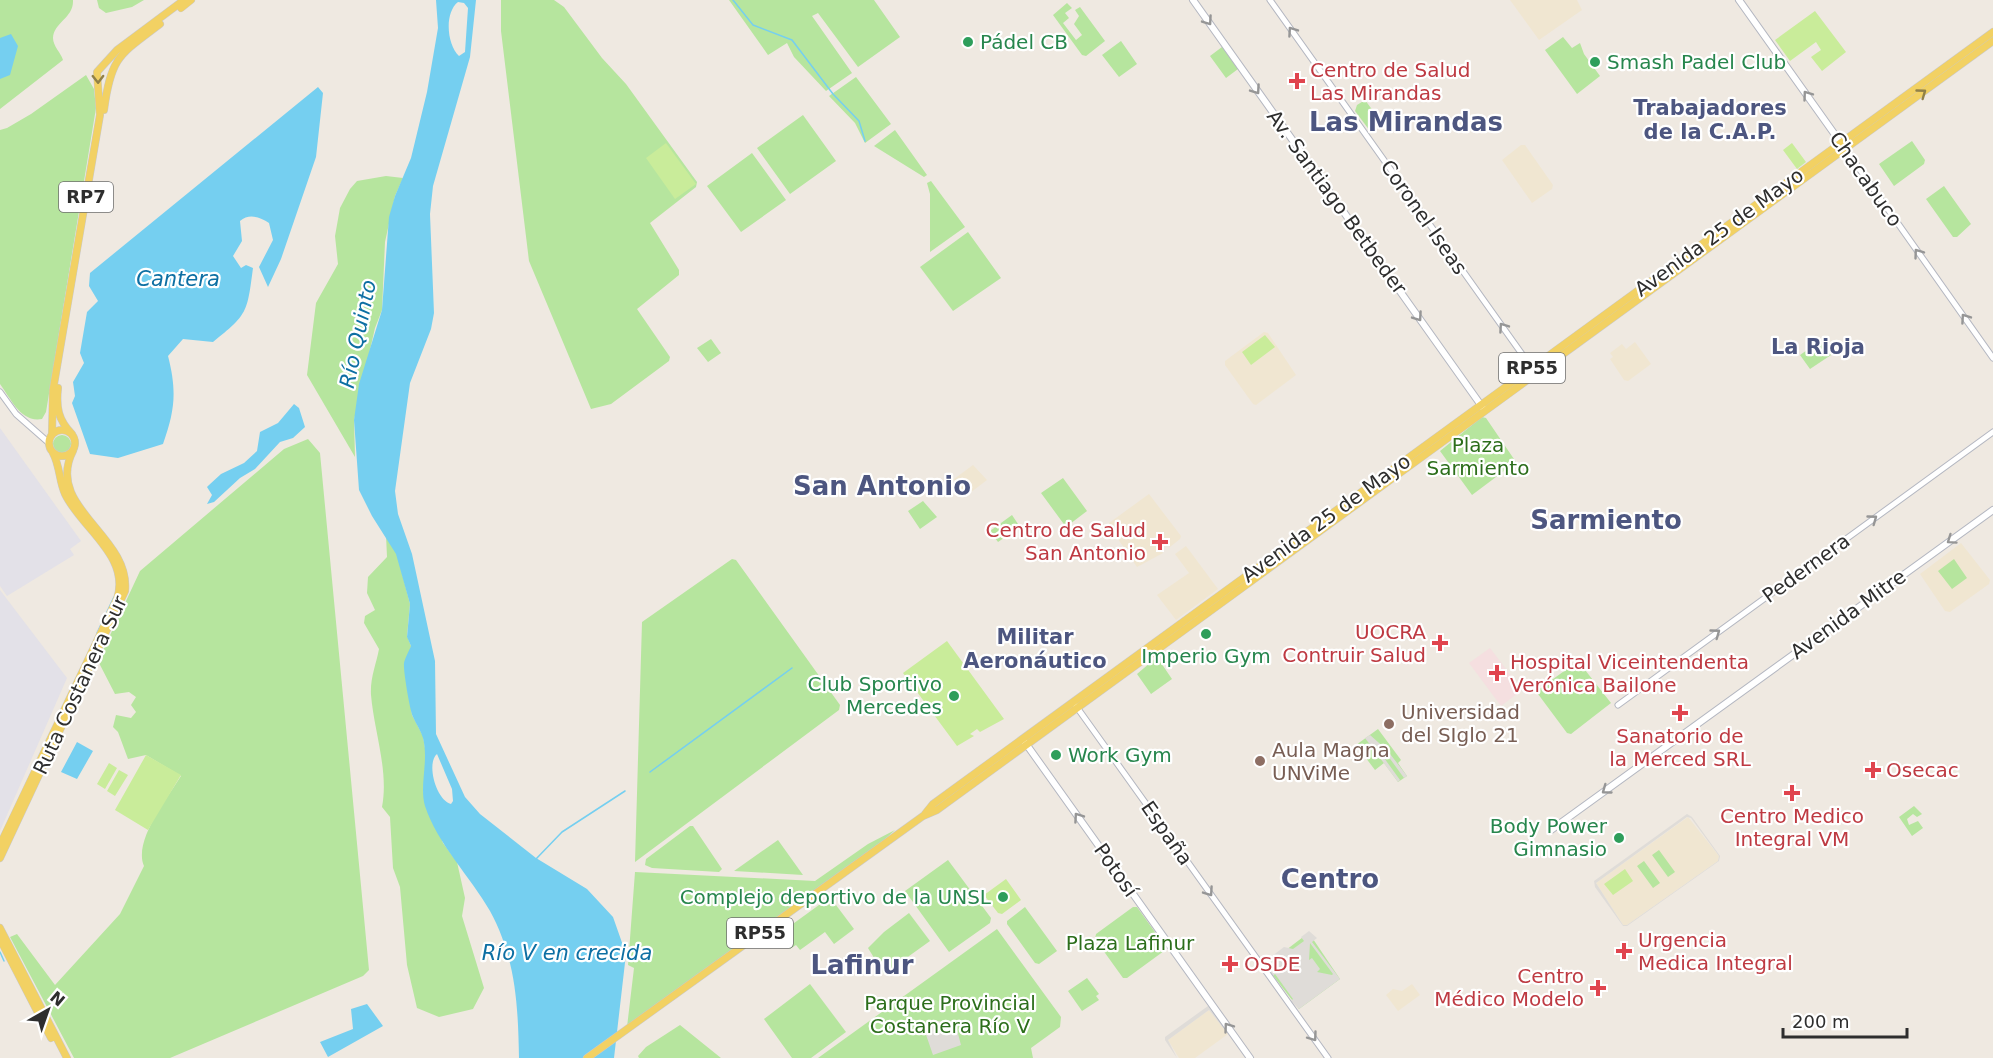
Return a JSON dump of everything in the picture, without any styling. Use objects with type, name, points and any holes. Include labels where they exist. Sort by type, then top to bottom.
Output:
[{"type":"main road","name":"Ruta Costanera Sur","points":[[0,845],[112,609],[120,587],[113,560],[64,493],[59,463],[51,438],[53,390],[99,123],[100,104],[96,72],[117,50],[184,0]]},
{"type":"main road","name":"Ruta Costanera Sur","points":[[0,858],[125,591],[125,574],[119,559],[66,484],[67,466],[76,442],[59,417],[57,393],[108,81],[113,66],[122,55],[192,0]]},
{"type":"main road","name":"Av. Santiago Betbeder","points":[[1193,0],[1483,408]]},
{"type":"main road","name":"Chacabuco","points":[[1739,0],[1846,150]]},
{"type":"main road","name":"Avenida 25 de Mayo","points":[[1483,408],[1537,374],[1846,150],[1894,109],[1993,32]]},
{"type":"main road","name":"Avenida 25 de Mayo","points":[[587,1058],[923,816],[937,810],[1025,742],[1483,408],[1532,368],[1841,142],[1894,109],[1993,41]]},
{"type":"main road","points":[[51,438],[60,430],[72,434]]},
{"type":"main road","points":[[54,453],[62,457],[73,451]]},
{"type":"main road","name":"Avenida Mitre","points":[[1551,830],[1993,510]]},
{"type":"main road","name":"Potosí","points":[[1025,742],[1250,1058]]},
{"type":"main road","points":[[0,928],[67,1058]]},
{"type":"main road","points":[[0,939],[62,1058]]},
{"type":"street","name":"Coronel Iseas","points":[[1270,0],[1537,374]]},
{"type":"street","name":"Chacabuco","points":[[1846,150],[1993,358]]},
{"type":"street","points":[[0,392],[23,420],[51,438]]},
{"type":"street","name":"Pedernera","points":[[1618,705],[1993,432]]},
{"type":"street","name":"España","points":[[1076,705],[1328,1058]]},
{"type":"shaded area","points":[[1510,0],[1577,0],[1582,10],[1539,40]]},
{"type":"shaded area","points":[[1521,145],[1525,145],[1553,185],[1552,189],[1532,203],[1502,160]]},
{"type":"shaded area","points":[[1264,332],[1268,333],[1296,375],[1256,405],[1225,365],[1225,361]]},
{"type":"shaded area","points":[[1635,342],[1651,364],[1628,381],[1624,380],[1610,359],[1613,357],[1610,353],[1622,344],[1626,349]]},
{"type":"shaded area","points":[[0,428],[81,541],[70,549],[74,555],[7,596],[0,586]]},
{"type":"shaded area","points":[[973,465],[987,480],[966,496],[954,479]]},
{"type":"shaded area","points":[[1149,494],[1181,536],[1170,547],[1163,537],[1160,539],[1157,535],[1153,539],[1163,553],[1137,567],[1109,523]]},
{"type":"shaded area","points":[[1961,543],[1990,580],[1989,584],[1950,612],[1945,611],[1920,574]]},
{"type":"shaded area","points":[[1186,546],[1218,589],[1176,620],[1157,595],[1189,573],[1175,554]]},
{"type":"shaded area","points":[[0,590],[67,678],[0,831]]},
{"type":"shaded area","name":"Hospital Viceintendenta Verónica Bailone","points":[[1490,648],[1522,690],[1501,706],[1469,663]]},
{"type":"shaded area","points":[[1370,735],[1387,750],[1407,776],[1404,778],[1388,756],[1374,744],[1400,780],[1398,782],[1365,738]]},
{"type":"shaded area","points":[[1687,814],[1692,817],[1720,856],[1719,861],[1627,926],[1623,926],[1595,887],[1594,881]],"holes":[[[1687,817],[1691,818],[1719,856],[1718,861],[1627,925],[1623,925],[1596,883]]]},
{"type":"shaded area","points":[[1688,817],[1719,856],[1718,861],[1627,925],[1623,925],[1596,883]]},
{"type":"shaded area","points":[[1309,931],[1317,938],[1312,942],[1340,979],[1299,1009],[1291,1001],[1293,999],[1275,974],[1273,976],[1264,967],[1270,959],[1274,964],[1282,959],[1272,956],[1284,947],[1293,949],[1304,941],[1301,937]],"holes":[[[1310,943],[1333,974],[1317,972],[1320,969],[1312,958],[1309,960]]]},
{"type":"shaded area","points":[[1412,984],[1420,995],[1398,1011],[1386,995],[1393,989],[1402,991]]},
{"type":"shaded area","points":[[1208,1006],[1230,1033],[1228,1034],[1209,1010],[1168,1040],[1177,1058],[1165,1037]]},
{"type":"shaded area","points":[[1209,1010],[1228,1034],[1195,1058],[1179,1058],[1168,1040]]},
{"type":"shaded area","points":[[939,1021],[957,1030],[961,1045],[933,1055],[923,1026]]},
{"type":"green space","points":[[0,0],[73,0],[70,11],[57,28],[53,38],[63,60],[0,109]]},
{"type":"green space","points":[[97,0],[144,0],[132,7],[106,13],[99,8]]},
{"type":"green space","points":[[501,0],[554,0],[564,7],[602,58],[626,84],[697,182],[696,187],[650,223],[679,270],[679,275],[637,309],[670,357],[669,361],[611,404],[591,409],[529,261],[501,31]]},
{"type":"green space","points":[[729,0],[874,0],[900,37],[858,67],[818,13],[812,16],[852,73],[826,91],[794,57],[787,43],[768,55]]},
{"type":"green space","points":[[1067,3],[1072,8],[1065,13],[1069,18],[1063,23],[1076,40],[1082,35],[1074,24],[1079,16],[1075,10],[1080,7],[1105,41],[1086,56],[1082,55],[1053,15]]},
{"type":"green space","points":[[1815,11],[1846,52],[1822,71],[1811,57],[1821,50],[1816,42],[1790,61],[1775,40]]},
{"type":"green space","points":[[1563,37],[1572,48],[1580,43],[1584,54],[1600,76],[1577,94],[1545,50]]},
{"type":"green space","points":[[1121,41],[1137,64],[1119,77],[1102,55]]},
{"type":"green space","points":[[1222,47],[1238,69],[1226,78],[1210,56]]},
{"type":"green space","points":[[86,75],[94,89],[96,108],[46,412],[42,419],[35,419],[22,414],[17,409],[0,384],[0,130],[31,114]]},
{"type":"green space","points":[[856,77],[891,124],[865,143],[855,123],[829,96]]},
{"type":"green space","points":[[1365,100],[1382,123],[1370,131],[1355,111],[1357,105]]},
{"type":"green space","points":[[803,115],[836,161],[790,194],[757,148]]},
{"type":"green space","points":[[895,130],[927,175],[924,177],[874,146]]},
{"type":"green space","points":[[1912,141],[1925,160],[1924,164],[1894,186],[1879,164]]},
{"type":"green space","points":[[666,143],[696,184],[675,199],[646,158]]},
{"type":"green space","points":[[1792,143],[1806,162],[1797,169],[1783,150]]},
{"type":"green space","points":[[752,153],[786,200],[741,232],[707,186]]},
{"type":"green space","points":[[386,176],[403,178],[395,196],[385,242],[382,310],[375,328],[354,420],[355,457],[307,375],[316,303],[338,264],[335,236],[340,208],[357,181]]},
{"type":"green space","points":[[931,181],[965,227],[930,252],[930,194],[927,183]]},
{"type":"green space","points":[[1944,186],[1971,224],[1957,237],[1953,237],[1926,199]]},
{"type":"green space","points":[[968,232],[1001,278],[953,311],[920,267]]},
{"type":"green space","points":[[1265,335],[1275,347],[1251,365],[1242,352]]},
{"type":"green space","points":[[711,339],[721,353],[708,362],[697,348]]},
{"type":"green space","points":[[1820,341],[1831,355],[1810,369],[1800,355]]},
{"type":"green space","name":"Plaza Sarmiento","points":[[1482,417],[1486,418],[1516,462],[1472,495],[1440,451]]},
{"type":"green space","points":[[62,435],[68,438],[71,444],[68,450],[62,453],[56,450],[53,444],[56,438]]},
{"type":"green space","points":[[308,439],[320,453],[369,970],[363,976],[170,1058],[74,1058],[10,937],[17,934],[55,985],[120,914],[144,866],[143,844],[147,832],[181,776],[146,755],[128,759],[118,732],[113,727],[116,715],[131,718],[136,712],[131,705],[136,697],[129,692],[115,694],[98,661],[140,571],[284,449]]},
{"type":"green space","points":[[1063,478],[1087,511],[1066,527],[1041,493]]},
{"type":"green space","points":[[923,501],[937,517],[920,529],[908,511]]},
{"type":"green space","points":[[1012,515],[1020,527],[998,542],[990,531]]},
{"type":"green space","points":[[386,535],[397,554],[410,604],[407,636],[411,646],[407,676],[412,715],[423,736],[426,754],[427,769],[423,791],[443,843],[457,862],[465,898],[462,916],[484,988],[473,1009],[439,1017],[417,1008],[407,965],[400,887],[393,868],[390,817],[382,807],[384,779],[371,695],[372,677],[379,649],[364,623],[365,616],[375,610],[367,593],[368,577],[387,557]]},
{"type":"green space","points":[[732,559],[736,560],[840,705],[839,710],[635,862],[642,622]]},
{"type":"green space","points":[[1954,559],[1967,578],[1952,589],[1938,571]]},
{"type":"green space","name":"Club Sportivo Mercedes","points":[[947,641],[1004,719],[980,732],[977,729],[970,734],[974,736],[957,746],[903,673]]},
{"type":"green space","points":[[1157,657],[1172,679],[1151,694],[1137,674]]},
{"type":"green space","points":[[1578,661],[1611,703],[1571,734],[1567,733],[1538,694],[1538,690]]},
{"type":"green space","points":[[1378,729],[1401,760],[1398,763],[1407,776],[1398,782],[1384,763],[1375,770],[1356,745]]},
{"type":"green space","points":[[146,755],[181,775],[148,830],[115,810]]},
{"type":"green space","points":[[109,763],[117,768],[105,789],[97,784]]},
{"type":"green space","points":[[119,770],[128,775],[115,796],[107,791]]},
{"type":"green space","points":[[1914,806],[1922,814],[1917,817],[1913,814],[1907,819],[1909,825],[1918,821],[1923,828],[1912,836],[1899,817]]},
{"type":"green space","points":[[693,826],[722,869],[719,872],[652,868],[645,865],[646,859]]},
{"type":"green space","points":[[895,830],[627,1027],[634,968],[628,965],[635,872],[815,881],[868,844]]},
{"type":"green space","points":[[778,840],[803,875],[734,871]]},
{"type":"green space","points":[[1659,850],[1675,872],[1668,877],[1652,855]]},
{"type":"green space","points":[[948,860],[991,918],[990,923],[949,952],[905,891]]},
{"type":"green space","points":[[1644,861],[1660,883],[1653,888],[1637,866]]},
{"type":"green space","points":[[1625,869],[1633,881],[1613,895],[1604,884]]},
{"type":"green space","name":"Complejo deportivo de la UNSL","points":[[1006,879],[1021,900],[1002,914],[998,913],[984,895]]},
{"type":"green space","points":[[830,897],[854,929],[834,944],[825,932],[800,950],[796,945],[790,949],[779,934]]},
{"type":"green space","points":[[1025,907],[1057,951],[1039,964],[1035,963],[1007,924],[1007,921]]},
{"type":"green space","name":"Plaza Lafinur","points":[[1133,907],[1137,907],[1165,946],[1164,951],[1127,978],[1123,978],[1095,939],[1096,934]]},
{"type":"green space","points":[[909,913],[930,941],[884,974],[868,948]]},
{"type":"green space","name":"Parque Provincial Costanera Río V","points":[[997,929],[1061,1017],[1060,1027],[1031,1048],[1033,1058],[818,1058]]},
{"type":"green space","points":[[1307,934],[1311,936],[1340,979],[1299,1009],[1268,969],[1269,963]]},
{"type":"green space","points":[[1087,978],[1099,994],[1096,996],[1099,1000],[1082,1011],[1068,991]]},
{"type":"green space","points":[[810,984],[846,1032],[811,1058],[792,1058],[764,1019]]},
{"type":"green space","points":[[680,1025],[721,1058],[639,1058],[638,1056],[646,1047]]},
{"type":"water","name":"Río V en crecida","points":[[436,0],[476,0],[470,57],[433,186],[430,214],[434,313],[431,329],[410,383],[395,491],[398,514],[412,554],[435,661],[436,734],[465,797],[480,814],[536,858],[587,889],[613,917],[626,954],[614,1058],[519,1058],[514,983],[499,929],[482,898],[438,834],[425,806],[423,790],[425,747],[412,713],[404,667],[411,646],[407,637],[410,604],[396,554],[359,490],[354,420],[359,384],[382,310],[389,217],[411,158],[427,92],[438,28]],"holes":[[[458,2],[464,3],[468,8],[465,52],[459,56],[452,44],[449,29],[451,14]],[[437,754],[452,789],[451,804],[441,796],[434,781],[432,765]]]},
{"type":"water","points":[[11,34],[18,46],[10,75],[0,79],[0,38]]},
{"type":"water","name":"Cantera","points":[[318,87],[323,93],[316,157],[281,259],[268,287],[259,267],[273,240],[269,223],[258,218],[247,217],[240,221],[242,241],[233,256],[241,268],[246,265],[253,268],[247,304],[233,325],[213,342],[183,339],[168,356],[174,390],[170,421],[163,444],[118,458],[90,454],[72,403],[75,396],[73,382],[84,363],[80,353],[87,312],[98,301],[89,286],[90,273]]},
{"type":"water","points":[[294,404],[299,408],[305,427],[293,438],[280,442],[255,469],[240,478],[214,502],[207,504],[212,495],[207,487],[221,474],[244,463],[257,451],[260,432],[278,423]]},
{"type":"water","points":[[77,742],[93,751],[77,779],[61,772]]},
{"type":"water","points":[[367,1004],[383,1026],[328,1057],[320,1042],[353,1029],[351,1009]]},
{"type":"waterway","points":[[733,0],[753,25],[792,40],[833,94],[859,121],[865,141]]},
{"type":"waterway","points":[[97,633],[114,597]]},
{"type":"waterway","points":[[650,772],[792,668]]},
{"type":"waterway","points":[[536,859],[562,832],[625,791]]},
{"type":"waterway","points":[[0,952],[4,961]]},
{"type":"place","name":"Pádel CB","points":[[968,42]]},
{"type":"place","name":"Smash Padel Club","points":[[1595,62]]},
{"type":"place","name":"Centro de Salud Las Mirandas","points":[[1297,81]]},
{"type":"place","name":"Centro de Salud San Antonio","points":[[1160,542]]},
{"type":"place","name":"Imperio Gym","points":[[1206,634]]},
{"type":"place","name":"UOCRA Contruir Salud","points":[[1440,643]]},
{"type":"place","name":"Hospital Viceintendenta Verónica Bailone","points":[[1497,673]]},
{"type":"place","name":"Club Sportivo Mercedes","points":[[954,696]]},
{"type":"place","name":"Sanatorio de la Merced SRL","points":[[1680,713]]},
{"type":"place","name":"Universidad del SIglo 21","points":[[1389,724]]},
{"type":"place","name":"Work Gym","points":[[1056,755]]},
{"type":"place","name":"Aula Magna UNViMe","points":[[1260,761]]},
{"type":"place","name":"Osecac","points":[[1873,770]]},
{"type":"place","name":"Centro Medico Integral VM","points":[[1792,793]]},
{"type":"place","name":"Body Power Gimnasio","points":[[1619,838]]},
{"type":"place","name":"Complejo deportivo de la UNSL","points":[[1003,897]]},
{"type":"place","name":"Urgencia Medica Integral","points":[[1624,951]]},
{"type":"place","name":"OSDE","points":[[1230,964]]},
{"type":"place","name":"Centro Médico Modelo","points":[[1598,988]]},
{"type":"district","name":"Trabajadores de la C.A.P.","points":[[1710,120]]},
{"type":"district","name":"Las Mirandas","points":[[1406,122]]},
{"type":"district","name":"La Rioja","points":[[1818,347]]},
{"type":"district","name":"San Antonio","points":[[882,486]]},
{"type":"district","name":"Sarmiento","points":[[1606,520]]},
{"type":"district","name":"Militar Aeronáutico","points":[[1035,649]]},
{"type":"district","name":"Centro","points":[[1330,879]]},
{"type":"district","name":"Lafinur","points":[[862,965]]},
{"type":"water label","name":"Río Quinto","points":[[358,334]]}]
